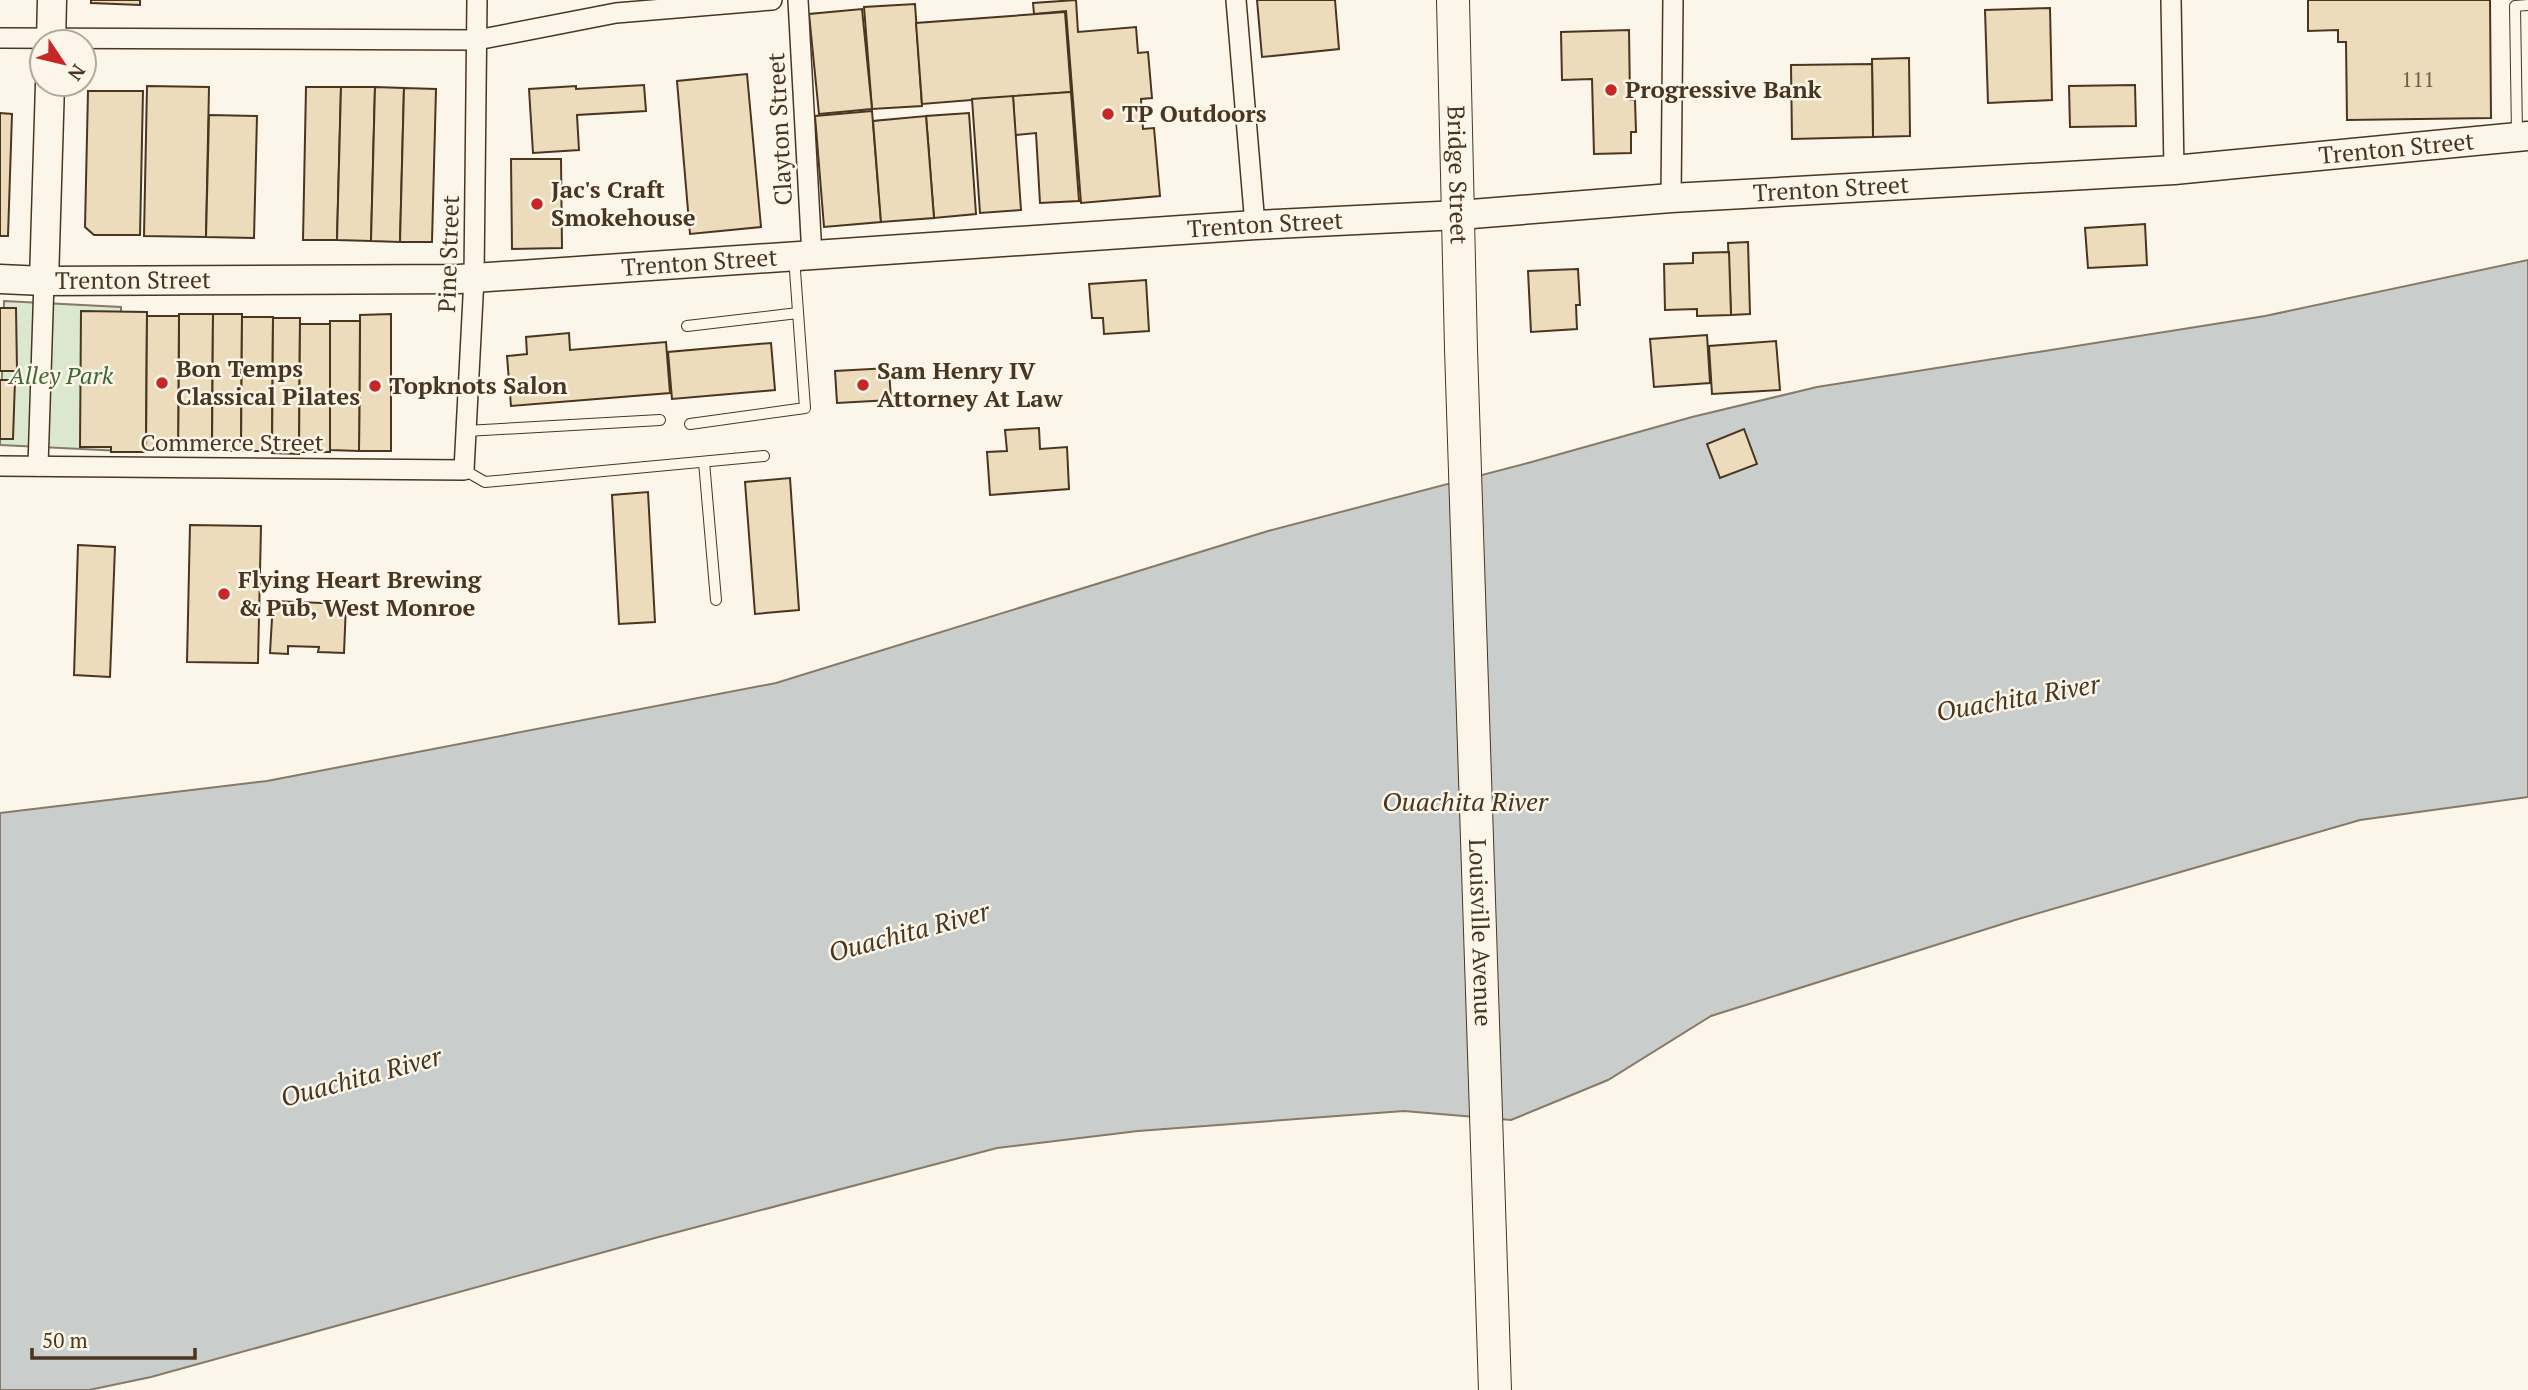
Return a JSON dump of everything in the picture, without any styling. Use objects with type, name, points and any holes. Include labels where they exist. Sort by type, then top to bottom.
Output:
[{"type":"main road","name":"Bridge Street","points":[[1453,0],[1461,349]]},
{"type":"main road","name":"Louisville Avenue","points":[[1461,349],[1495,1390]]},
{"type":"street","points":[[51,28],[52,0]]},
{"type":"street","name":"Pine Street","points":[[464,470],[474,278],[477,0]]},
{"type":"street","points":[[98,41],[477,40],[615,13],[772,0]]},
{"type":"street","name":"Clayton Street","points":[[798,0],[803,256]]},
{"type":"street","points":[[1236,0],[1255,225]]},
{"type":"street","points":[[1671,198],[1673,0]]},
{"type":"street","points":[[2171,0],[2174,170]]},
{"type":"street","points":[[0,38],[28,40]]},
{"type":"street","points":[[38,466],[50,98]]},
{"type":"street","name":"Trenton Street","points":[[0,279],[474,278],[1255,225],[1459,215],[1671,198],[2174,170],[2523,137]]},
{"type":"street","name":"Commerce Street","points":[[0,466],[464,470]]},
{"type":"lane","points":[[2523,137],[2515,6],[2528,5]]},
{"type":"lane","points":[[690,424],[805,408],[798,313],[803,256]]},
{"type":"lane","points":[[687,326],[798,313]]},
{"type":"lane","points":[[466,431],[660,419]]},
{"type":"lane","points":[[464,470],[485,482],[764,456]]},
{"type":"lane","points":[[704,462],[716,600]]},
{"type":"green space","name":"Alley Park","points":[[4,301],[121,307],[121,451],[0,445]]},
{"type":"water","name":"Ouachita River","points":[[2528,260],[2528,797],[2360,820],[2015,920],[1711,1016],[1608,1080],[1511,1120],[1404,1111],[1138,1131],[997,1148],[655,1238],[151,1377],[89,1390],[0,1390],[0,813],[267,781],[776,683],[1268,531],[1692,417],[1817,387],[2265,316]]},
{"type":"building","points":[[91,0],[140,0],[140,5],[91,3]]},
{"type":"building","name":"TP Outdoors","points":[[1076,0],[1078,32],[1136,27],[1138,53],[1148,52],[1152,98],[1141,99],[1143,129],[1154,128],[1160,196],[1081,203],[1066,11],[1034,14],[1033,3]]},
{"type":"building","points":[[1257,0],[1335,0],[1339,49],[1262,57]]},
{"type":"building","points":[[2308,0],[2490,0],[2491,118],[2347,120],[2346,42],[2338,42],[2338,30],[2308,31]]},
{"type":"building","points":[[915,4],[922,106],[872,109],[864,7]]},
{"type":"building","points":[[2050,8],[2052,100],[1988,103],[1985,10]]},
{"type":"building","points":[[862,9],[872,109],[819,114],[809,14]]},
{"type":"building","points":[[1065,12],[1071,92],[922,104],[916,23]]},
{"type":"building","name":"Progressive Bank","points":[[1629,30],[1630,100],[1635,100],[1636,132],[1631,132],[1631,153],[1594,154],[1592,79],[1562,80],[1561,32]]},
{"type":"building","points":[[1909,58],[1910,136],[1873,137],[1872,59]]},
{"type":"building","points":[[1872,64],[1873,137],[1792,139],[1791,65]]},
{"type":"building","points":[[747,74],[761,227],[690,234],[677,81]]},
{"type":"building","points":[[644,85],[646,111],[577,115],[579,150],[533,153],[529,89]]},
{"type":"building","points":[[2135,85],[2136,126],[2070,127],[2069,86]]},
{"type":"building","points":[[147,86],[209,87],[206,237],[144,236]]},
{"type":"building","points":[[306,87],[341,87],[337,240],[303,240]]},
{"type":"building","points":[[341,87],[375,87],[371,241],[337,240]]},
{"type":"building","points":[[375,87],[404,88],[400,242],[371,241]]},
{"type":"building","points":[[404,88],[436,89],[432,242],[400,242]]},
{"type":"building","points":[[98,91],[143,91],[140,235],[94,235],[85,227],[88,98],[98,98]]},
{"type":"building","points":[[1071,92],[1079,201],[1040,203],[1036,133],[1015,135],[1013,96]]},
{"type":"building","points":[[1013,96],[1021,210],[980,213],[972,99]]},
{"type":"building","points":[[872,111],[881,222],[824,227],[815,116]]},
{"type":"building","points":[[0,113],[12,114],[8,236],[0,236]]},
{"type":"building","points":[[969,113],[976,214],[934,218],[926,116]]},
{"type":"building","points":[[209,115],[257,116],[254,238],[206,237]]},
{"type":"building","points":[[926,116],[934,218],[881,222],[873,121]]},
{"type":"building","name":"Jac's Craft Smokehouse","points":[[511,159],[561,159],[562,248],[512,249]]},
{"type":"building","points":[[2145,224],[2147,265],[2088,268],[2085,228]]},
{"type":"building","points":[[1748,242],[1750,314],[1731,315],[1728,243]]},
{"type":"building","points":[[1729,252],[1731,315],[1697,316],[1697,309],[1665,310],[1664,264],[1693,263],[1693,253]]},
{"type":"building","points":[[1578,269],[1580,305],[1576,305],[1577,329],[1531,332],[1528,271]]},
{"type":"building","points":[[1146,280],[1149,331],[1104,334],[1103,318],[1092,318],[1089,284]]},
{"type":"building","points":[[0,308],[16,308],[17,371],[0,371]]},
{"type":"building","points":[[81,311],[147,312],[146,452],[111,452],[111,447],[80,447]]},
{"type":"building","points":[[179,314],[213,314],[212,450],[178,450]]},
{"type":"building","points":[[213,314],[242,314],[241,451],[212,451]]},
{"type":"building","name":"Topknots Salon","points":[[391,314],[391,451],[359,451],[360,315]]},
{"type":"building","name":"Bon Temps Classical Pilates","points":[[147,316],[179,316],[178,450],[146,451]]},
{"type":"building","points":[[242,317],[273,317],[272,451],[241,451]]},
{"type":"building","points":[[273,318],[300,318],[299,454],[272,453]]},
{"type":"building","points":[[330,321],[360,321],[359,451],[330,450]]},
{"type":"building","points":[[300,324],[330,324],[330,452],[299,452]]},
{"type":"building","points":[[569,333],[570,350],[666,342],[670,393],[511,406],[507,356],[527,354],[526,337]]},
{"type":"building","points":[[1707,335],[1710,383],[1654,387],[1650,339]]},
{"type":"building","points":[[1776,341],[1780,390],[1712,394],[1709,346]]},
{"type":"building","points":[[771,343],[775,390],[672,399],[668,352]]},
{"type":"building","name":"Sam Henry IV Attorney At Law","points":[[889,368],[891,400],[837,403],[835,371]]},
{"type":"building","points":[[0,380],[15,380],[13,439],[0,439]]},
{"type":"building","points":[[1039,428],[1040,449],[1067,447],[1069,489],[990,495],[987,452],[1007,451],[1005,430]]},
{"type":"building","points":[[1744,429],[1757,464],[1720,478],[1707,444]]},
{"type":"building","points":[[790,478],[799,610],[755,614],[745,482]]},
{"type":"building","points":[[648,492],[655,622],[619,624],[612,495]]},
{"type":"building","name":"Flying Heart Brewing & Pub, West Monroe","points":[[190,525],[261,526],[258,663],[187,662]]},
{"type":"building","points":[[78,545],[115,547],[110,677],[74,675]]},
{"type":"building","points":[[273,601],[346,604],[344,653],[318,652],[319,647],[288,646],[288,654],[270,653]]},
{"type":"place","name":"Progressive Bank","points":[[1611,90]]},
{"type":"place","name":"TP Outdoors","points":[[1108,114]]},
{"type":"place","name":"Jac's Craft Smokehouse","points":[[537,204]]},
{"type":"place","name":"Bon Temps Classical Pilates","points":[[162,383]]},
{"type":"place","name":"Sam Henry IV Attorney At Law","points":[[863,385]]},
{"type":"place","name":"Topknots Salon","points":[[375,386]]},
{"type":"place","name":"Flying Heart Brewing & Pub, West Monroe","points":[[224,594]]}]
